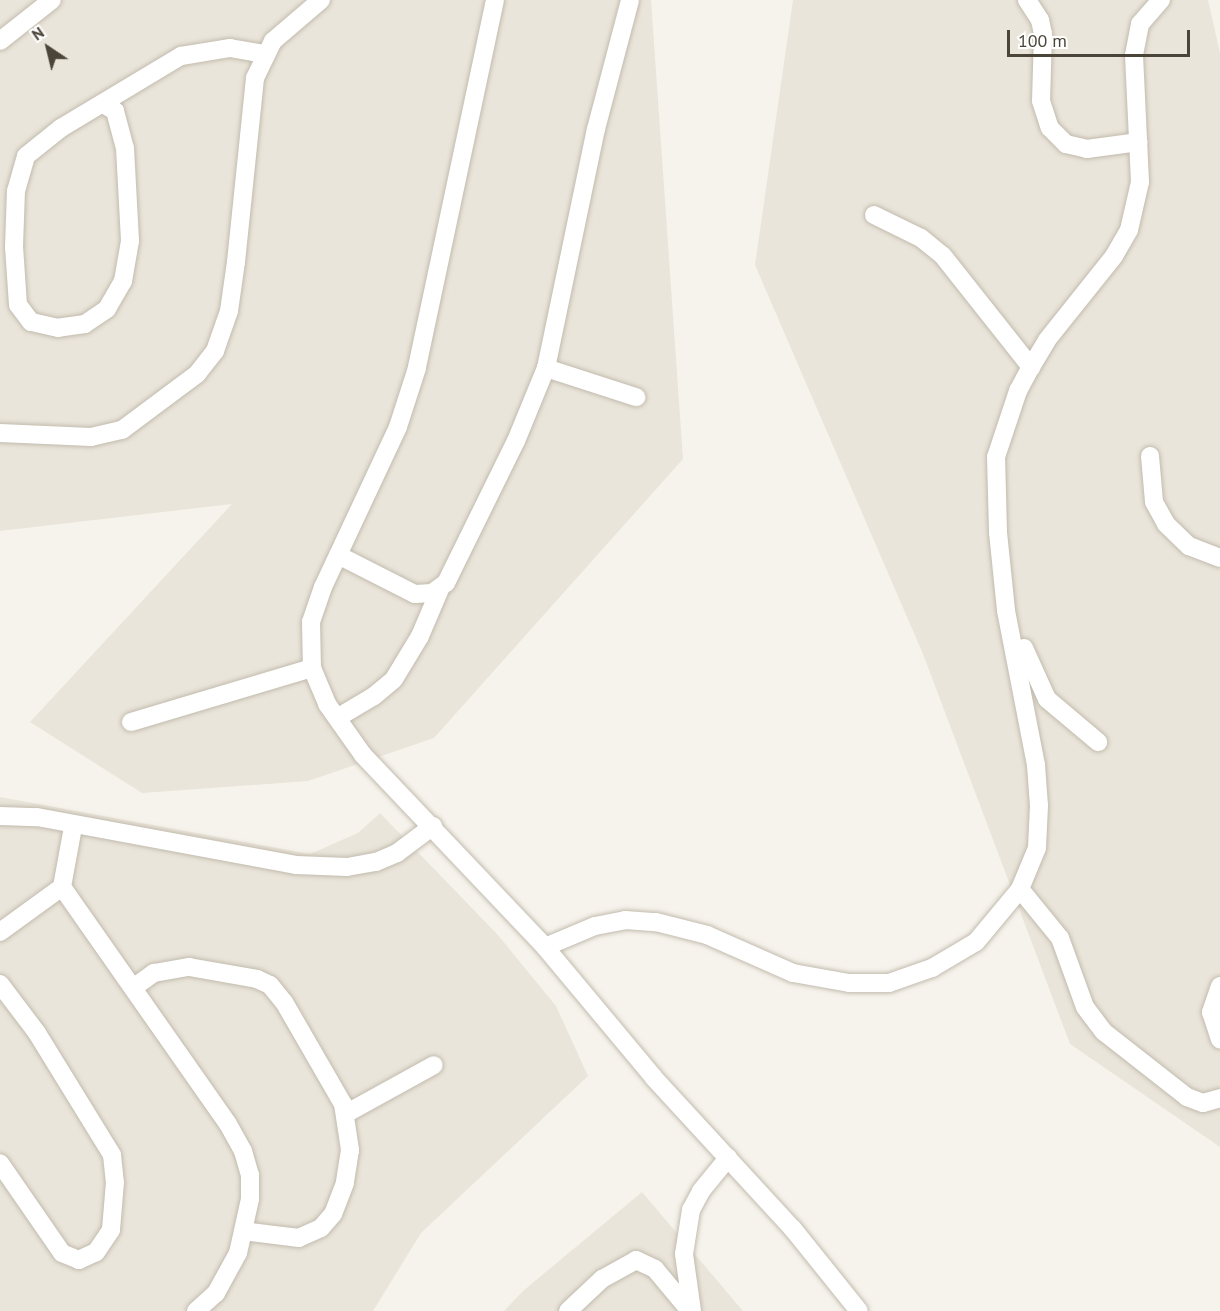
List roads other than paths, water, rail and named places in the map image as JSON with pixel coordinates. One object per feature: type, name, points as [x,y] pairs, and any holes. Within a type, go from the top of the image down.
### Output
[{"type":"street","points":[[0,41],[52,0]]},
{"type":"street","points":[[0,433],[91,437],[122,430],[197,374],[215,351],[229,311],[255,78],[263,54],[296,19],[321,0]]},
{"type":"street","points":[[495,0],[417,368],[398,427],[338,555],[311,622],[312,668],[336,718],[363,755],[433,826],[544,947],[654,1078],[728,1158],[859,1311]]},
{"type":"street","points":[[336,718],[374,696],[394,679],[420,636],[440,589],[516,441],[546,368],[596,129],[630,0]]},
{"type":"street","points":[[1027,0],[1040,20],[1043,34],[1041,100],[1050,128],[1066,144],[1087,149],[1139,141]]},
{"type":"street","points":[[544,947],[595,926],[625,920],[656,921],[707,935],[793,973],[849,983],[889,982],[932,968],[976,942],[1020,888],[1036,848],[1039,806],[1036,765],[1006,610],[998,532],[996,457],[1018,391],[1031,367],[1047,340],[1114,256],[1129,230],[1140,182],[1139,141],[1133,89],[1134,55],[1140,24],[1161,0]]},
{"type":"street","points":[[103,104],[115,111],[124,148],[130,241],[123,281],[107,309],[86,324],[58,328],[30,322],[22,313],[16,293],[14,214],[23,161],[47,138],[181,56],[213,48],[263,54]]},
{"type":"street","points":[[874,215],[921,238],[943,256],[1031,367]]},
{"type":"street","points":[[546,368],[636,397]]},
{"type":"street","points":[[1150,456],[1155,502],[1166,524],[1189,546],[1220,558]]},
{"type":"street","points":[[338,555],[415,594],[440,589]]},
{"type":"street","points":[[1006,610],[1018,626],[1028,664],[1047,699],[1098,741]]},
{"type":"street","points":[[131,722],[312,668]]},
{"type":"street","points":[[0,816],[37,817],[73,827],[296,865],[347,867],[376,862],[397,853],[433,826]]},
{"type":"street","points":[[0,932],[62,887],[73,827]]},
{"type":"street","points":[[62,887],[243,1151],[250,1175],[243,1231],[227,1277],[205,1309]]},
{"type":"street","points":[[1020,888],[1060,938],[1085,1007],[1104,1032],[1187,1097],[1203,1103],[1220,1098]]},
{"type":"street","points":[[132,988],[154,973],[189,967],[258,979],[270,985],[284,1002],[347,1113],[348,1167],[333,1214],[321,1228],[299,1238],[243,1231]]},
{"type":"street","points":[[0,984],[37,1033],[112,1155],[115,1182],[111,1230],[96,1252],[79,1260],[62,1253],[0,1163]]},
{"type":"street","points":[[1220,986],[1211,1012],[1220,1040]]},
{"type":"street","points":[[347,1113],[434,1065]]},
{"type":"street","points":[[691,1311],[684,1254],[691,1210],[728,1158]]},
{"type":"street","points":[[568,1311],[602,1280],[636,1260],[655,1269],[691,1311]]}]
